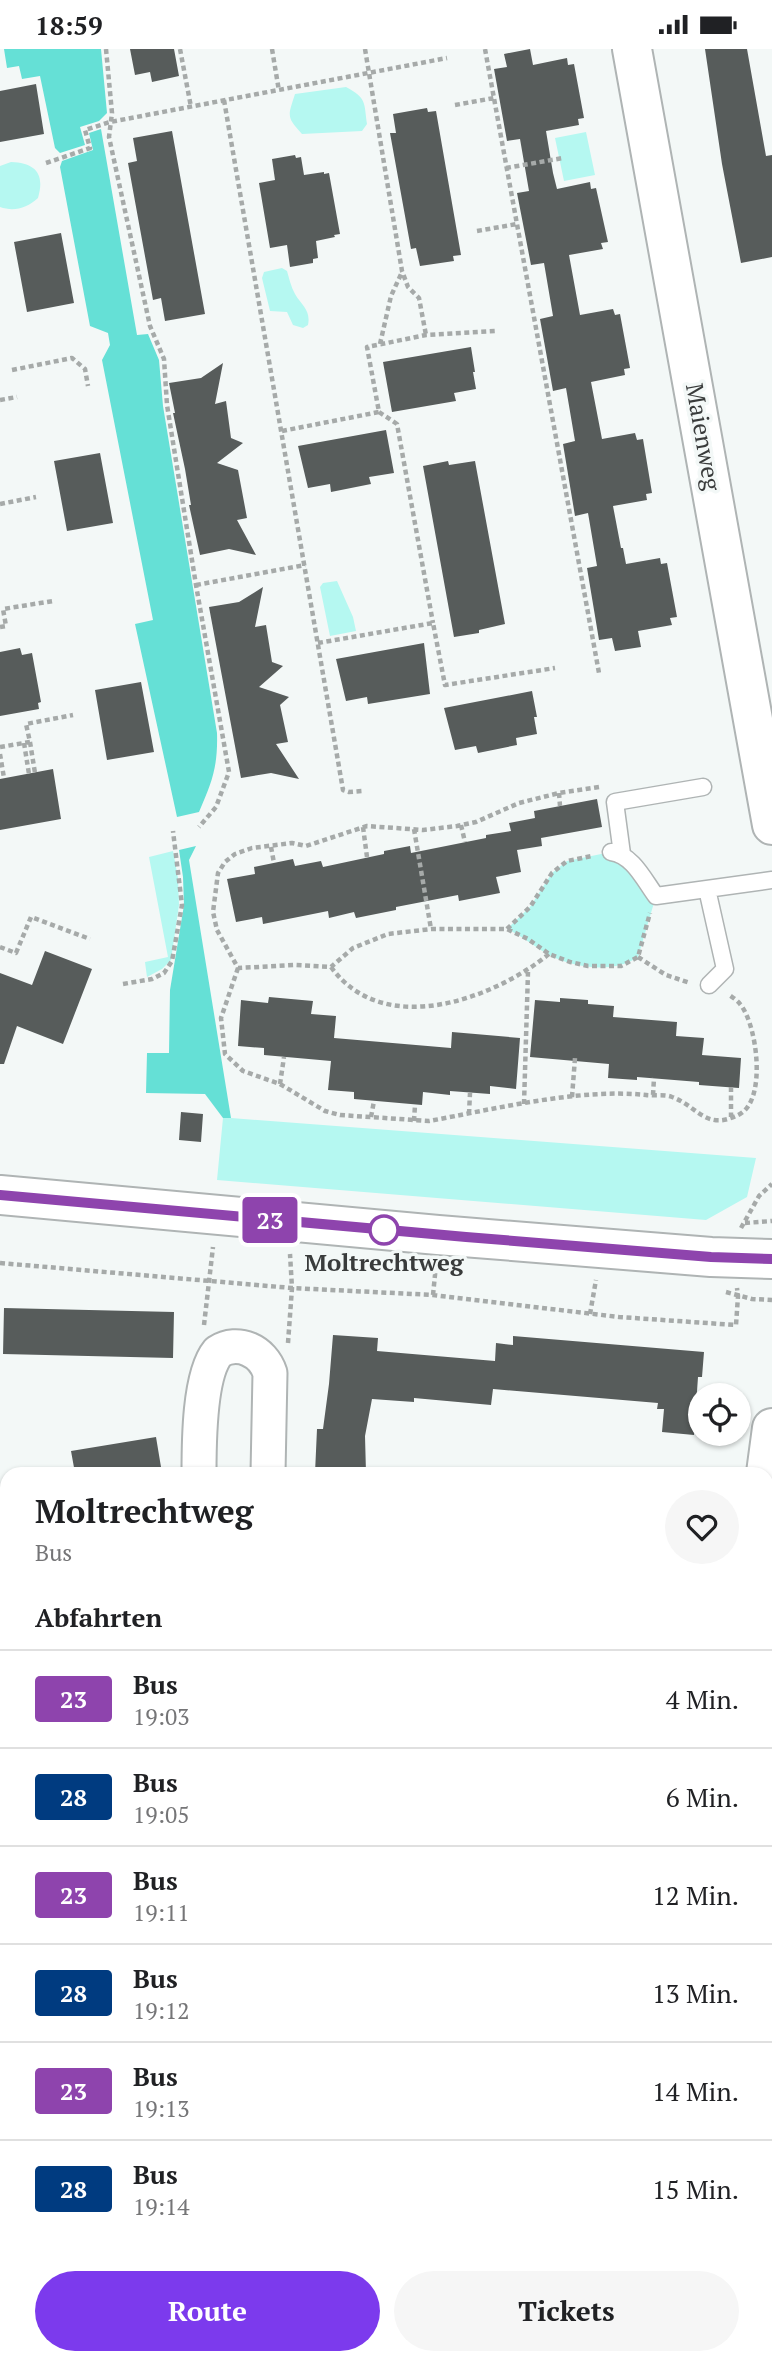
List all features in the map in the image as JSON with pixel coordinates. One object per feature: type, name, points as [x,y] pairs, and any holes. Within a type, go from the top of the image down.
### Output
[{"type":"street","name":"Maienweg","points":[[632,49],[771,815]]},
{"type":"street","points":[[0,1195],[466,1237],[711,1257],[772,1259]]},
{"type":"street","points":[[199,1467],[206,1378],[210,1364],[218,1352],[234,1346],[252,1350],[262,1357],[269,1368],[268,1467]]},
{"type":"street","points":[[767,1467],[772,1428]]},
{"type":"lane","points":[[703,787],[615,802],[617,853],[633,864],[656,896],[772,880]]},
{"type":"lane","points":[[707,889],[725,969],[709,985]]},
{"type":"path","points":[[106,49],[112,113],[109,137],[150,326],[164,359],[167,405],[229,772],[216,807],[199,827]]},
{"type":"path","points":[[180,49],[191,107]]},
{"type":"path","points":[[272,49],[279,91]]},
{"type":"path","points":[[365,49],[402,271],[408,287],[419,298],[426,335]]},
{"type":"path","points":[[485,49],[599,673]]},
{"type":"path","points":[[46,163],[90,148],[85,130],[110,122],[447,58]]},
{"type":"path","points":[[455,105],[494,98]]},
{"type":"path","points":[[224,100],[343,790],[362,791]]},
{"type":"path","points":[[506,168],[563,158]]},
{"type":"path","points":[[477,231],[517,224]]},
{"type":"path","points":[[380,344],[391,296],[402,271]]},
{"type":"path","points":[[495,331],[426,335],[367,347],[379,412],[397,425],[445,685],[555,668]]},
{"type":"path","points":[[12,370],[72,358],[85,369],[88,386]]},
{"type":"path","points":[[0,400],[17,397]]},
{"type":"path","points":[[282,431],[379,412]]},
{"type":"path","points":[[0,504],[36,497]]},
{"type":"path","points":[[196,585],[306,565]]},
{"type":"path","points":[[0,627],[6,626],[4,610],[53,601]]},
{"type":"path","points":[[318,643],[433,623]]},
{"type":"path","points":[[32,773],[26,724],[74,715]]},
{"type":"path","points":[[0,747],[27,742]]},
{"type":"path","points":[[0,754],[4,778]]},
{"type":"path","points":[[601,799],[598,786],[519,803],[476,822],[461,825],[414,829],[363,827],[306,846],[292,843],[252,848],[235,854],[225,862],[218,873],[213,912],[220,936],[238,968],[221,1018],[225,1054],[243,1071],[280,1084],[325,1111],[340,1115],[429,1121],[598,1094],[672,1097],[705,1118],[720,1120],[742,1113],[754,1095],[757,1055],[741,1005],[727,993],[709,985],[688,983],[666,975],[638,957]]},
{"type":"path","points":[[559,793],[561,806]]},
{"type":"path","points":[[461,825],[465,842]]},
{"type":"path","points":[[363,827],[367,857]]},
{"type":"path","points":[[414,829],[430,929]]},
{"type":"path","points":[[123,984],[152,979],[164,973],[172,961],[182,905],[173,831]]},
{"type":"path","points":[[271,846],[274,863]]},
{"type":"path","points":[[507,929],[530,907],[552,873],[567,861],[617,853]]},
{"type":"path","points":[[238,968],[295,965],[331,967],[353,949],[388,935],[430,929],[507,929],[528,939],[549,954],[588,966],[613,967],[629,963],[638,957],[656,896]]},
{"type":"path","points":[[0,947],[16,953],[31,917],[90,939]]},
{"type":"path","points":[[331,967],[342,983],[376,1001],[409,1007],[448,1004],[484,992],[528,971],[549,954]]},
{"type":"path","points":[[524,1104],[528,971]]},
{"type":"path","points":[[280,1084],[284,1057]]},
{"type":"path","points":[[572,1097],[575,1058]]},
{"type":"path","points":[[653,1095],[654,1078]]},
{"type":"path","points":[[731,1087],[731,1117]]},
{"type":"path","points":[[469,1114],[470,1093]]},
{"type":"path","points":[[371,1117],[374,1101]]},
{"type":"path","points":[[414,1121],[415,1105]]},
{"type":"path","points":[[740,1231],[759,1196],[772,1184]]},
{"type":"path","points":[[759,1220],[772,1221]]},
{"type":"path","points":[[206,1378],[202,1350],[214,1243]]},
{"type":"path","points":[[0,1263],[292,1288],[433,1295],[619,1317],[736,1325],[738,1296],[734,1276]]},
{"type":"path","points":[[271,1380],[287,1355],[292,1288]]},
{"type":"path","points":[[738,1296],[772,1300]]},
{"type":"shaded area","points":[[4,49],[101,49],[107,113],[99,121],[80,127],[85,145],[60,153],[55,148],[40,76],[22,79],[19,66],[7,68]]},
{"type":"shaded area","points":[[346,87],[358,94],[365,106],[367,124],[362,131],[302,134],[293,124],[290,116],[295,94]]},
{"type":"shaded area","points":[[101,129],[137,335],[148,334],[159,360],[163,406],[217,733],[213,774],[199,812],[177,817],[135,624],[153,620],[102,360],[110,345],[108,333],[90,326],[60,167],[62,161],[93,150],[89,133]]},
{"type":"shaded area","points":[[586,132],[595,175],[564,181],[555,138]]},
{"type":"shaded area","points":[[11,162],[27,165],[37,171],[40,182],[38,198],[25,207],[15,209],[0,207],[0,166]]},
{"type":"shaded area","points":[[282,268],[287,271],[294,291],[307,312],[308,325],[303,328],[293,325],[287,312],[270,311],[262,278],[264,272]]},
{"type":"shaded area","points":[[337,581],[353,617],[356,631],[330,636],[320,587],[323,583]]},
{"type":"shaded area","points":[[196,846],[189,860],[231,1118],[223,1118],[205,1094],[146,1093],[147,1053],[169,1053],[170,990],[184,905],[179,850]]},
{"type":"shaded area","points":[[173,851],[179,905],[171,960],[162,969],[147,977],[145,962],[168,957],[149,857]]},
{"type":"shaded area","points":[[611,852],[656,896],[638,957],[618,966],[582,966],[559,960],[507,929],[530,907],[552,873],[567,861]]},
{"type":"shaded area","points":[[223,1118],[756,1158],[747,1197],[706,1220],[217,1180]]},
{"type":"building","points":[[130,49],[174,49],[179,76],[152,82],[150,72],[135,75]]},
{"type":"building","points":[[530,49],[533,65],[567,58],[568,65],[574,64],[584,118],[578,119],[579,125],[546,131],[553,173],[557,189],[590,182],[591,189],[596,188],[608,242],[601,243],[603,249],[569,255],[580,315],[613,309],[615,315],[620,314],[630,368],[624,369],[625,375],[591,382],[602,439],[635,433],[637,440],[643,439],[652,493],[646,494],[647,500],[613,506],[621,548],[626,564],[660,558],[661,564],[667,563],[677,617],[670,618],[672,625],[638,631],[641,647],[615,651],[612,638],[599,640],[587,568],[597,566],[588,513],[575,516],[563,444],[575,441],[566,388],[553,391],[540,319],[553,316],[544,263],[531,265],[517,193],[529,191],[520,139],[507,141],[494,69],[507,67],[504,54]]},
{"type":"building","points":[[705,49],[747,49],[766,156],[772,155],[772,257],[741,263],[722,164]]},
{"type":"building","points":[[36,84],[44,134],[0,142],[0,91]]},
{"type":"building","points":[[427,108],[428,112],[436,111],[461,255],[453,256],[454,261],[420,266],[416,248],[411,249],[390,133],[396,133],[393,114]]},
{"type":"building","points":[[172,131],[205,314],[165,321],[161,298],[153,300],[128,163],[137,161],[133,138]]},
{"type":"building","points":[[295,155],[296,158],[301,157],[304,175],[329,173],[340,234],[316,241],[318,258],[313,259],[313,263],[290,267],[287,245],[270,248],[259,183],[275,180],[272,159]]},
{"type":"building","points":[[61,233],[74,303],[27,312],[14,242]]},
{"type":"building","points":[[471,347],[476,389],[454,393],[456,401],[392,412],[383,362]]},
{"type":"building","points":[[223,363],[215,404],[226,401],[231,438],[243,443],[217,463],[238,470],[247,518],[237,520],[256,555],[229,549],[200,555],[173,413],[169,383],[201,378]]},
{"type":"building","points":[[386,430],[394,473],[369,477],[371,484],[331,492],[330,484],[308,488],[298,446]]},
{"type":"building","points":[[100,453],[113,523],[67,531],[54,461]]},
{"type":"building","points":[[448,461],[449,465],[475,461],[505,624],[479,630],[479,633],[454,637],[423,466]]},
{"type":"building","points":[[263,587],[255,627],[266,625],[272,662],[283,666],[259,687],[289,697],[280,705],[288,742],[276,744],[299,779],[271,773],[241,778],[209,607],[239,602]]},
{"type":"building","points":[[424,643],[430,694],[368,704],[367,697],[346,701],[336,659]]},
{"type":"building","points":[[20,648],[22,655],[32,653],[41,702],[38,703],[39,709],[0,716],[0,652]]},
{"type":"building","points":[[141,682],[154,752],[107,760],[95,690]]},
{"type":"building","points":[[532,691],[537,734],[516,738],[517,745],[478,753],[476,746],[455,750],[444,708]]},
{"type":"building","points":[[53,769],[61,819],[0,830],[0,779]]},
{"type":"building","points":[[597,799],[602,827],[541,838],[542,846],[517,850],[521,872],[496,877],[500,893],[459,901],[458,895],[356,918],[354,912],[329,918],[328,911],[263,924],[262,917],[236,922],[227,879],[255,874],[254,867],[293,859],[295,866],[321,861],[323,867],[410,846],[411,853],[511,831],[509,823],[535,818],[534,811]]},
{"type":"building","points":[[45,951],[92,969],[63,1044],[17,1026],[4,1064],[0,1064],[0,973],[32,985]]},
{"type":"building","points":[[269,997],[313,1001],[311,1014],[336,1016],[334,1038],[451,1048],[452,1032],[520,1038],[516,1089],[490,1086],[490,1094],[450,1091],[450,1095],[423,1092],[422,1105],[354,1099],[354,1092],[328,1090],[331,1061],[264,1055],[264,1048],[238,1046],[241,1000],[268,1003]]},
{"type":"building","points":[[560,998],[588,1000],[588,1004],[614,1006],[613,1017],[677,1022],[676,1036],[704,1038],[702,1055],[741,1058],[739,1088],[637,1077],[637,1080],[608,1078],[609,1064],[530,1057],[535,1000],[560,1002]]},
{"type":"building","points":[[181,1112],[203,1114],[201,1142],[179,1140]]},
{"type":"building","points":[[4,1308],[174,1312],[173,1358],[3,1354]]},
{"type":"building","points":[[333,1335],[378,1338],[377,1351],[495,1361],[496,1343],[513,1345],[513,1336],[704,1352],[702,1377],[698,1377],[698,1383],[688,1383],[688,1434],[662,1432],[664,1409],[657,1409],[658,1403],[493,1389],[491,1405],[414,1398],[414,1402],[372,1399],[365,1436],[366,1467],[315,1467],[317,1429],[323,1429]]},
{"type":"building","points":[[156,1437],[161,1467],[74,1467],[71,1451]]},
{"type":"bus line","name":"23","points":[[0,1195],[466,1237],[711,1257],[772,1259]]},
{"type":"place","name":"Moltrechtweg","points":[[384,1230]]}]
